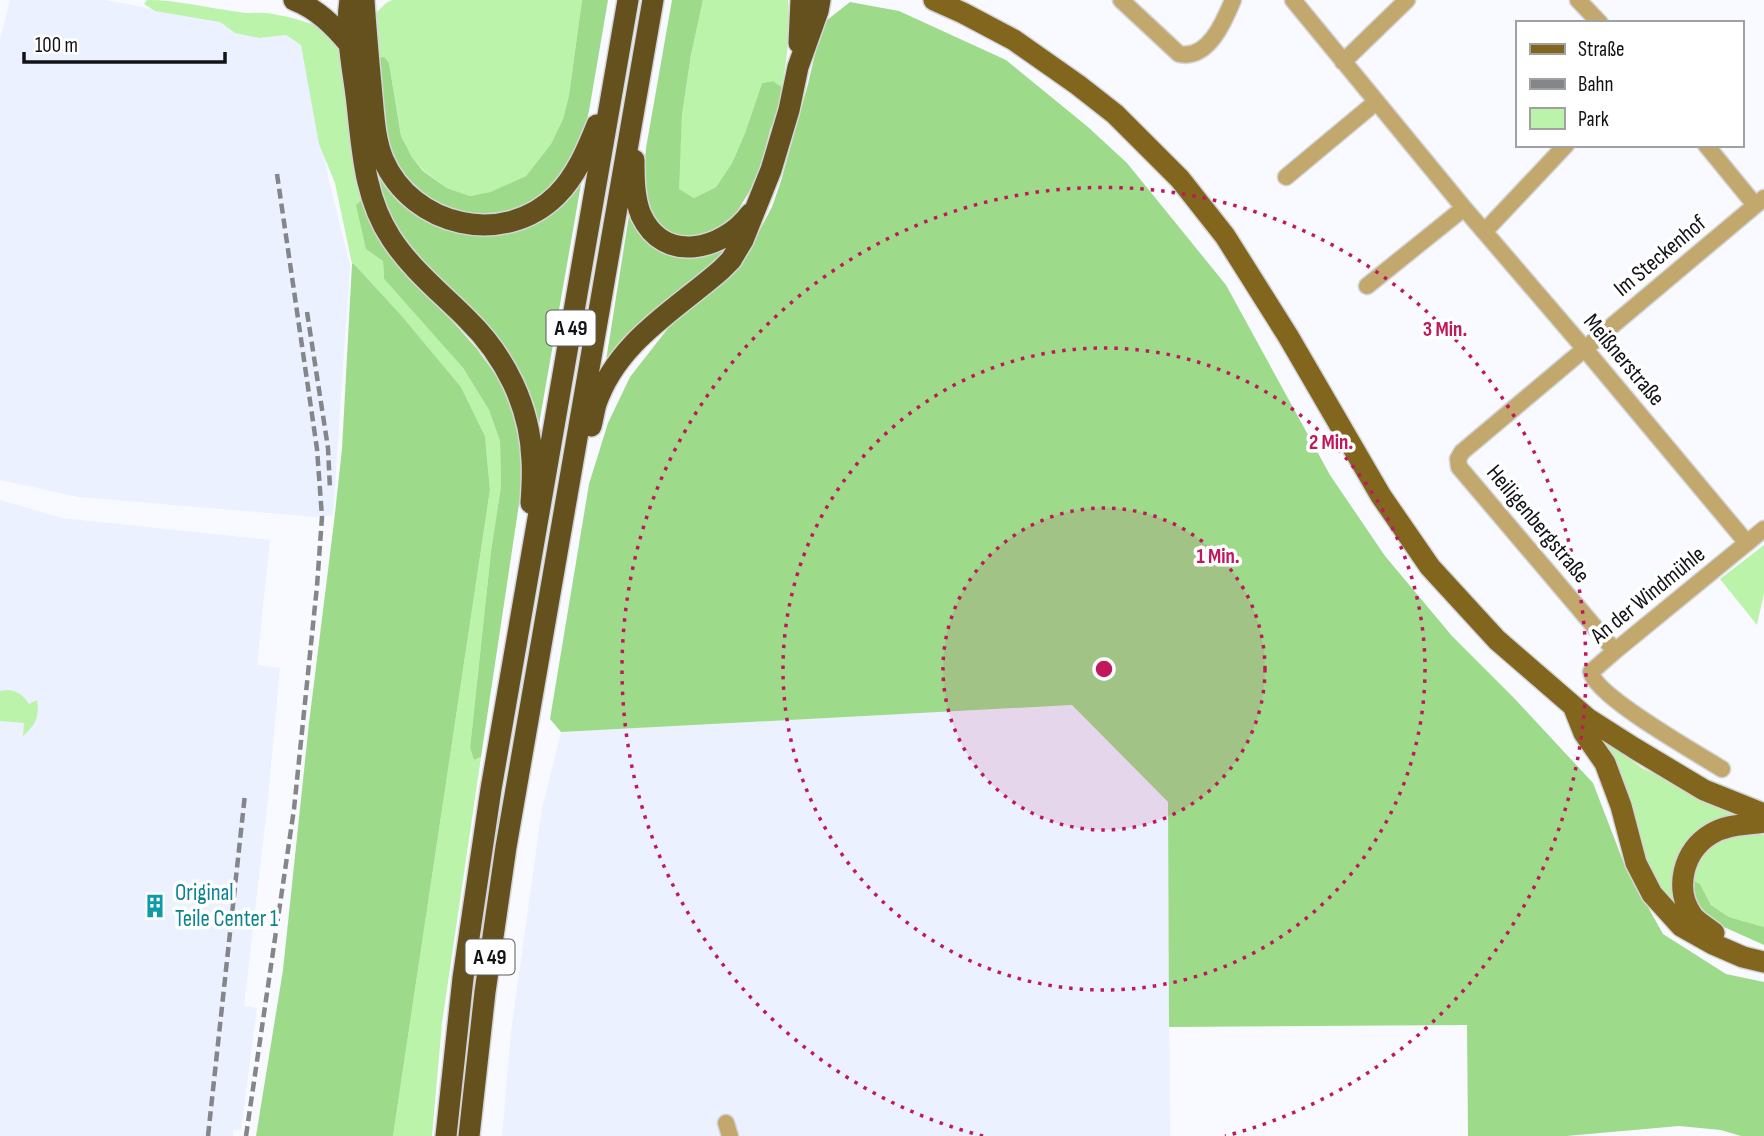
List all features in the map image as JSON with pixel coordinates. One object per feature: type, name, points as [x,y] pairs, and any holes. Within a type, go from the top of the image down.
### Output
[{"type":"highway","points":[[294,0],[309,6],[322,16],[349,44]]},
{"type":"highway","points":[[349,0],[349,44],[365,169],[377,213],[405,257],[492,346],[520,399],[533,460],[529,576]]},
{"type":"highway","points":[[364,0],[376,134],[384,160],[397,183],[417,203],[442,218],[485,226],[511,222],[535,212],[556,196],[579,165],[614,81]]},
{"type":"highway","name":"A 49","points":[[446,1136],[463,978],[491,789],[628,0]]},
{"type":"highway","name":"A 49","points":[[469,1136],[485,992],[506,847],[653,0]]},
{"type":"highway","points":[[573,452],[592,425],[596,406],[609,377],[626,351],[648,328],[710,280],[731,260],[743,240],[779,147],[811,4]]},
{"type":"highway","points":[[633,115],[634,179],[638,204],[646,223],[661,238],[681,246],[709,245],[726,236],[746,219],[758,204]]},
{"type":"main road","points":[[934,0],[1014,40],[1078,85],[1115,114],[1180,179],[1225,236],[1288,336],[1381,496],[1430,566],[1497,640],[1587,718],[1704,790],[1764,814]]},
{"type":"main road","points":[[1573,706],[1584,733],[1605,763],[1621,806],[1636,863],[1652,894],[1681,926],[1713,944],[1743,957],[1764,962]]},
{"type":"main road","points":[[1764,822],[1734,825],[1711,834],[1696,847],[1684,869],[1682,894],[1693,917],[1717,935],[1764,953]]},
{"type":"street","points":[[1121,0],[1179,54],[1187,56],[1206,47],[1226,18],[1233,0]]},
{"type":"street","name":"Meißnerstraße","points":[[1293,0],[1464,208],[1747,543]]},
{"type":"street","points":[[1343,62],[1407,0]]},
{"type":"street","points":[[1578,0],[1598,21]]},
{"type":"street","points":[[1286,177],[1376,102]]},
{"type":"street","points":[[1485,231],[1564,147]]},
{"type":"street","points":[[1708,147],[1760,202]]},
{"type":"street","name":"Im Steckenhof","points":[[1584,348],[1760,202]]},
{"type":"street","points":[[1367,286],[1464,208]]},
{"type":"street","name":"Heiligenbergstraße","points":[[1584,348],[1462,452],[1458,459],[1459,467],[1615,651]]},
{"type":"street","name":"An der Windmühle","points":[[1722,768],[1628,711],[1594,680],[1591,673],[1764,529]]},
{"type":"shaded area","points":[[10,0],[106,0],[220,22],[235,33],[259,38],[286,35],[301,45],[329,181],[350,265],[333,515],[316,517],[78,497],[0,480],[0,40]]},
{"type":"shaded area","points":[[0,500],[62,518],[270,540],[257,665],[280,668],[244,1006],[257,1008],[241,1130],[233,1130],[233,1136],[0,1136]]},
{"type":"shaded area","points":[[1072,705],[1168,802],[1170,1136],[502,1136],[511,1031],[542,809],[561,732]]},
{"type":"green space","points":[[147,0],[283,16],[320,28],[334,39],[342,57],[383,261],[384,279],[463,368],[489,410],[500,441],[501,486],[491,551],[470,748],[474,760],[481,757],[442,1023],[432,1136],[393,1136],[490,490],[485,436],[461,387],[401,315],[352,264],[335,183],[319,144],[301,45],[286,35],[259,38],[235,33],[220,22],[155,11],[144,4]]},
{"type":"green space","points":[[392,0],[582,0],[569,95],[563,119],[551,144],[526,176],[490,192],[470,196],[447,188],[424,171],[412,157],[401,136],[389,63],[376,58],[375,14]]},
{"type":"green space","points":[[582,0],[608,0],[579,154],[566,176],[526,206],[494,215],[471,215],[448,208],[423,195],[409,183],[383,140],[376,58],[384,57],[389,63],[401,136],[423,171],[447,188],[470,196],[490,192],[526,176],[551,144],[563,119],[569,95]]},
{"type":"green space","points":[[672,0],[703,0],[682,115],[679,189],[694,198],[716,187],[732,163],[762,83],[773,81],[782,87],[779,109],[770,130],[761,166],[732,220],[716,233],[682,240],[659,226],[647,209],[643,186],[646,148]]},
{"type":"green space","points":[[703,0],[788,0],[789,33],[782,87],[773,81],[762,83],[732,163],[716,187],[694,198],[678,189],[682,115]]},
{"type":"green space","points":[[850,2],[899,11],[1006,60],[1088,127],[1127,163],[1226,285],[1330,475],[1385,556],[1452,636],[1593,783],[1625,866],[1663,934],[1726,974],[1764,982],[1764,1136],[1741,1136],[1721,1130],[1679,1126],[1566,1136],[1468,1136],[1467,1025],[1169,1027],[1168,802],[1072,705],[561,732],[550,719],[589,484],[608,423],[630,377],[669,327],[718,286],[748,252],[772,207],[781,181],[822,24]]},
{"type":"green space","points":[[367,131],[387,180],[490,231],[583,173],[538,430],[436,280],[385,215]]},
{"type":"green space","points":[[363,199],[408,271],[477,349],[511,396],[526,441],[522,484],[481,757],[474,760],[470,748],[491,551],[501,486],[500,441],[489,410],[463,368],[384,279],[383,261],[366,249],[356,205]]},
{"type":"green space","points":[[630,209],[651,239],[727,243],[729,251],[605,367]]},
{"type":"green space","points":[[352,264],[401,315],[461,387],[485,436],[490,490],[393,1136],[256,1136],[283,970],[309,723],[334,522],[342,449]]},
{"type":"green space","points":[[1764,545],[1764,593],[1757,625],[1720,579]]},
{"type":"green space","points":[[0,691],[19,694],[29,704],[37,700],[36,720],[23,736],[24,723],[0,721]]},
{"type":"green space","points":[[1595,734],[1642,768],[1742,815],[1713,820],[1693,833],[1676,862],[1674,894],[1689,921],[1656,890]]},
{"type":"green space","points":[[1746,832],[1764,835],[1764,927],[1729,917],[1711,905],[1700,884],[1689,878],[1691,869],[1715,839]]},
{"type":"green space","points":[[1689,878],[1700,884],[1711,905],[1729,917],[1764,927],[1764,945],[1706,919],[1690,897]]},
{"type":"railway","points":[[246,1136],[294,809],[322,517],[317,449],[277,174]]},
{"type":"railway","points":[[307,312],[328,448],[330,489]]},
{"type":"railway","points":[[208,1136],[245,794]]},
{"type":"place","name":"Original Teile Center 1","points":[[155,906]]}]
